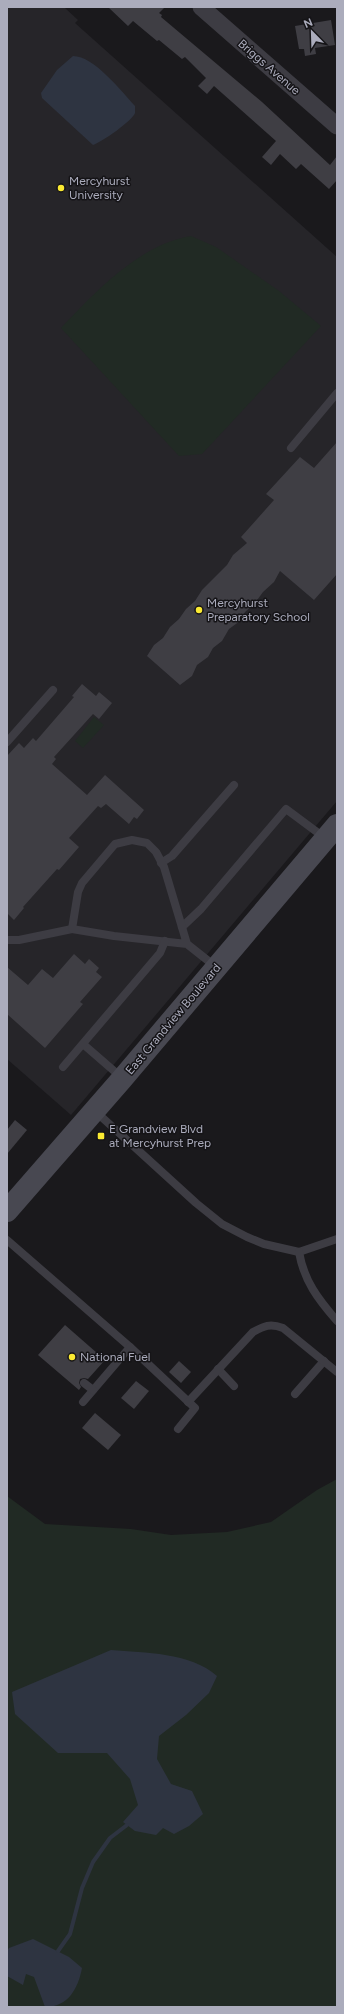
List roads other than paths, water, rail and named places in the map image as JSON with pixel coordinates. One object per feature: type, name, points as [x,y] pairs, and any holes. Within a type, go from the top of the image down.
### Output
[{"type":"street","name":"Briggs Avenue","points":[[201,7],[337,126]]},
{"type":"street","name":"East Grandview Boulevard","points":[[7,1211],[331,832]]},
{"type":"lane","points":[[291,448],[337,393]]},
{"type":"lane","points":[[7,742],[54,690]]},
{"type":"lane","points":[[161,863],[172,856],[234,785]]},
{"type":"lane","points":[[182,927],[201,909],[286,809],[331,832]]},
{"type":"lane","points":[[72,929],[78,892],[82,883],[115,844],[132,840],[147,843],[156,852],[161,863],[187,944]]},
{"type":"lane","points":[[7,940],[19,940],[72,929],[114,936],[187,944],[217,967]]},
{"type":"lane","points":[[63,1067],[160,953],[165,941]]},
{"type":"lane","points":[[83,1044],[122,1078]]},
{"type":"lane","points":[[94,1110],[196,1203],[222,1224],[264,1244],[299,1252],[337,1239]]},
{"type":"lane","points":[[7,1240],[130,1347],[195,1408],[178,1429]]},
{"type":"lane","points":[[299,1252],[302,1270],[310,1286],[337,1321]]},
{"type":"lane","points":[[188,1402],[253,1332],[264,1326],[273,1324],[283,1328],[337,1372]]},
{"type":"lane","points":[[83,1402],[130,1347]]},
{"type":"lane","points":[[295,1394],[324,1361]]},
{"type":"lane","points":[[218,1369],[234,1386]]},
{"type":"lane","points":[[84,1383],[93,1390]]},
{"type":"water","points":[[73,56],[90,62],[107,75],[135,106],[135,113],[133,117],[109,136],[93,145],[42,98],[41,93],[57,70]]},
{"type":"water","points":[[111,1650],[152,1653],[181,1658],[206,1668],[217,1676],[209,1693],[186,1715],[159,1736],[157,1759],[171,1784],[192,1791],[203,1814],[189,1826],[174,1834],[163,1828],[156,1835],[135,1831],[123,1822],[138,1805],[130,1779],[107,1753],[58,1753],[15,1714],[12,1692]]},
{"type":"water","points":[[33,1939],[69,1957],[82,1968],[75,1990],[60,2004],[45,2007],[34,1977],[26,1974],[23,1985],[7,1976],[7,1951],[9,1948]]},
{"type":"waterway","points":[[58,1951],[70,1934],[82,1888],[93,1862],[110,1838],[127,1825]]},
{"type":"place","name":"Mercyhurst University","points":[[61,188]]},
{"type":"place","name":"Mercyhurst Preparatory School","points":[[199,610]]},
{"type":"place","name":"E Grandview Blvd at Mercyhurst Prep","points":[[101,1136]]},
{"type":"place","name":"National Fuel","points":[[72,1357]]}]
